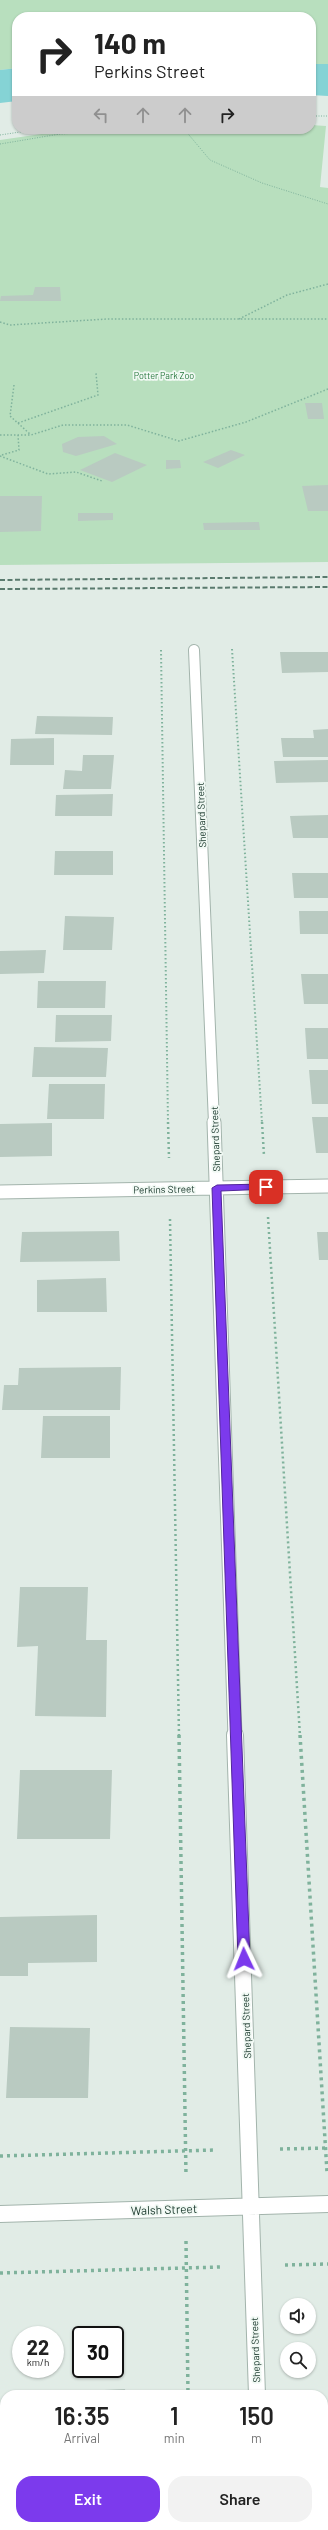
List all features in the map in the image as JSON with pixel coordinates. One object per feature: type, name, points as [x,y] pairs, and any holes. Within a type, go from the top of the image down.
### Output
[{"type":"street","name":"Shepard Street","points":[[194,650],[217,1188],[257,2390]]},
{"type":"street","name":"Perkins Street","points":[[0,1192],[328,1186]]},
{"type":"street","name":"Walsh Street","points":[[0,2214],[328,2204]]},
{"type":"path","points":[[316,116],[328,116]]},
{"type":"path","points":[[0,135],[12,133]]},
{"type":"path","points":[[0,144],[60,134]]},
{"type":"path","points":[[188,134],[210,160],[262,183],[328,204]]},
{"type":"path","points":[[238,319],[288,296],[328,284]]},
{"type":"path","points":[[0,322],[10,325],[107,319],[328,319]]},
{"type":"path","points":[[18,423],[98,395],[96,373]]},
{"type":"path","points":[[14,385],[10,416],[31,435]]},
{"type":"path","points":[[0,435],[31,435],[63,426],[127,425],[179,441],[246,422],[328,389]]},
{"type":"path","points":[[0,455],[19,450],[18,435]]},
{"type":"path","points":[[0,455],[48,474],[76,472],[102,482]]},
{"type":"path","points":[[232,649],[328,2176]]},
{"type":"path","points":[[160,650],[186,2151],[188,2390]]},
{"type":"path","points":[[0,2156],[327,2148]]},
{"type":"path","points":[[0,2273],[328,2264]]},
{"type":"green space","points":[[0,0],[328,0],[328,64],[316,64],[316,12],[12,12],[12,69],[0,70]]},
{"type":"green space","name":"Potter Park Zoo","points":[[316,125],[326,126],[320,187],[328,188],[328,562],[0,565],[0,140],[41,134],[316,134]]},
{"type":"water","points":[[316,64],[328,64],[328,96],[316,95]]},
{"type":"water","points":[[12,69],[12,102],[0,103],[0,70]]},
{"type":"building","points":[[35,287],[60,287],[61,301],[0,301],[1,296],[33,295]]},
{"type":"building","points":[[305,403],[322,403],[324,419],[308,419]]},
{"type":"building","points":[[104,436],[117,444],[76,456],[63,452],[62,444],[78,437]]},
{"type":"building","points":[[231,450],[245,455],[218,468],[203,462]]},
{"type":"building","points":[[115,453],[147,465],[112,482],[80,470]]},
{"type":"building","points":[[166,460],[180,460],[181,468],[166,469]]},
{"type":"building","points":[[328,485],[328,511],[308,511],[302,486]]},
{"type":"building","points":[[0,496],[42,496],[41,531],[0,532]]},
{"type":"building","points":[[78,513],[113,513],[113,520],[78,521]]},
{"type":"building","points":[[259,522],[260,530],[204,530],[203,523]]},
{"type":"building","points":[[280,652],[328,652],[328,672],[282,673]]},
{"type":"building","points":[[37,716],[113,717],[112,735],[35,734]]},
{"type":"building","points":[[328,729],[328,757],[283,757],[281,738],[314,738],[313,730]]},
{"type":"building","points":[[54,738],[54,765],[10,765],[11,739]]},
{"type":"building","points":[[83,755],[114,755],[111,789],[63,789],[65,770],[82,771]]},
{"type":"building","points":[[328,760],[328,782],[276,783],[274,761]]},
{"type":"building","points":[[113,794],[112,816],[55,816],[56,795]]},
{"type":"building","points":[[328,815],[328,838],[293,838],[290,816]]},
{"type":"building","points":[[55,851],[113,851],[113,875],[54,875]]},
{"type":"building","points":[[292,873],[328,873],[328,898],[294,898]]},
{"type":"building","points":[[299,911],[328,911],[328,934],[300,934]]},
{"type":"building","points":[[65,916],[114,917],[112,950],[63,950]]},
{"type":"building","points":[[46,950],[44,973],[0,974],[0,951]]},
{"type":"building","points":[[301,974],[328,974],[328,1004],[304,1004]]},
{"type":"building","points":[[38,981],[106,981],[105,1008],[37,1008]]},
{"type":"building","points":[[56,1015],[112,1015],[111,1041],[55,1042]]},
{"type":"building","points":[[305,1028],[328,1028],[328,1059],[307,1059]]},
{"type":"building","points":[[34,1047],[108,1048],[106,1077],[32,1077]]},
{"type":"building","points":[[309,1070],[328,1070],[328,1104],[312,1104]]},
{"type":"building","points":[[49,1084],[105,1084],[104,1119],[47,1119]]},
{"type":"building","points":[[312,1117],[328,1117],[328,1153],[316,1153]]},
{"type":"building","points":[[52,1123],[52,1156],[0,1157],[0,1124]]},
{"type":"building","points":[[119,1231],[120,1261],[20,1262],[22,1232]]},
{"type":"building","points":[[317,1232],[328,1232],[328,1260],[319,1260]]},
{"type":"building","points":[[106,1278],[107,1312],[37,1312],[37,1280]]},
{"type":"building","points":[[121,1367],[120,1410],[2,1410],[4,1385],[18,1385],[19,1368]]},
{"type":"building","points":[[43,1416],[110,1416],[110,1458],[41,1458]]},
{"type":"building","points":[[20,1587],[88,1587],[86,1640],[107,1640],[106,1717],[35,1716],[38,1646],[17,1647]]},
{"type":"building","points":[[20,1770],[112,1770],[110,1839],[17,1839]]},
{"type":"building","points":[[97,1915],[97,1962],[28,1963],[28,1976],[0,1976],[0,1917]]},
{"type":"building","points":[[10,2027],[90,2028],[88,2098],[6,2098]]},
{"type":"building","points":[[125,2389],[125,2390],[104,2390]]},
{"type":"railway","points":[[0,580],[328,577]]},
{"type":"railway","points":[[0,589],[328,587]]},
{"type":"route","points":[[244,1959],[217,1188],[266,1187]]}]
